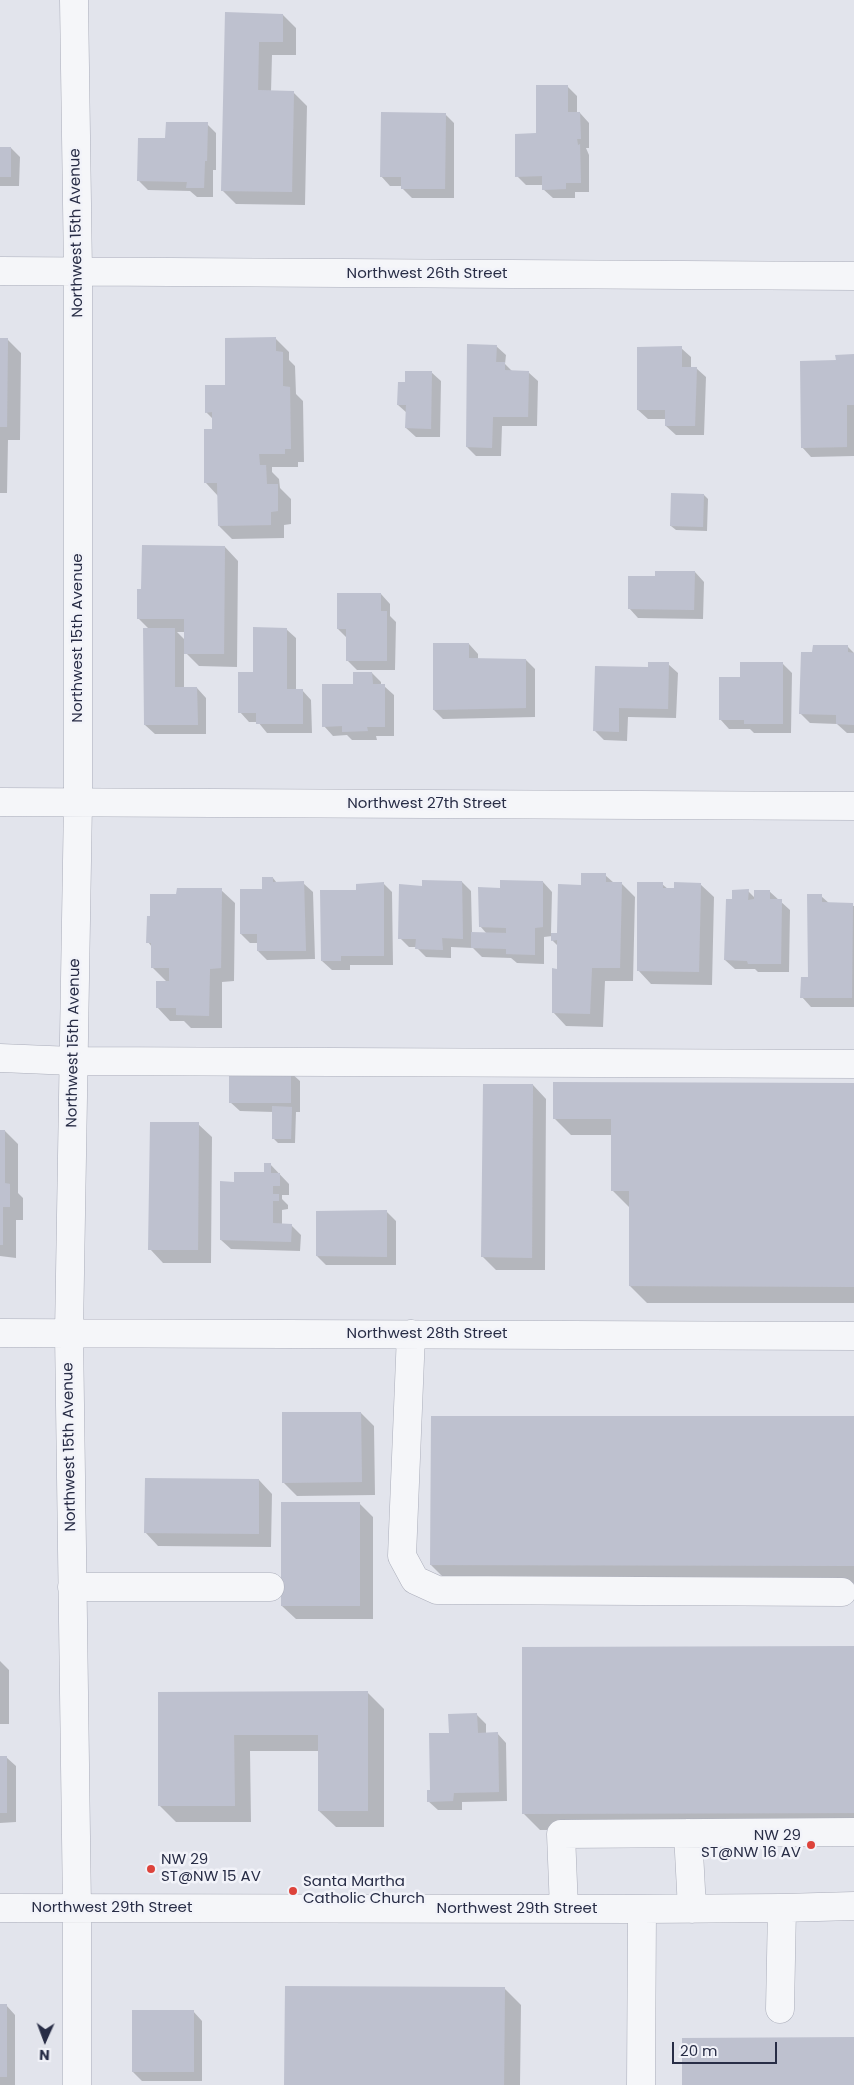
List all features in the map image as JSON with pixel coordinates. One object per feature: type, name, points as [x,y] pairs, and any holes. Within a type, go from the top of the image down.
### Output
[{"type":"street","name":"Northwest 15th Avenue","points":[[74,0],[78,271],[78,802],[69,1333],[78,2085]]},
{"type":"street","name":"Northwest 26th Street","points":[[0,271],[854,276]]},
{"type":"street","name":"Northwest 27th Street","points":[[0,802],[854,806]]},
{"type":"street","points":[[0,1058],[73,1061],[854,1064]]},
{"type":"street","name":"Northwest 28th Street","points":[[0,1333],[854,1336]]},
{"type":"street","points":[[411,1334],[402,1556],[415,1580],[437,1590],[842,1592]]},
{"type":"street","points":[[72,1588],[270,1587]]},
{"type":"street","points":[[564,1909],[561,1834],[854,1832]]},
{"type":"street","points":[[688,1833],[692,1909]]},
{"type":"street","name":"Northwest 29th Street","points":[[0,1908],[692,1909],[854,1906]]},
{"type":"street","points":[[780,2009],[782,1908]]},
{"type":"street","points":[[641,2085],[642,1909]]},
{"type":"building","points":[[225,12],[283,14],[283,42],[259,42],[258,90],[294,91],[292,192],[221,191]]},
{"type":"building","points":[[536,85],[568,85],[568,112],[580,112],[581,139],[577,139],[578,145],[580,144],[581,183],[566,183],[566,189],[542,190],[542,176],[515,177],[515,134],[536,133]]},
{"type":"building","points":[[381,112],[446,113],[445,189],[401,189],[401,177],[380,177]]},
{"type":"building","points":[[166,122],[208,122],[204,188],[186,188],[187,182],[137,181],[138,138],[165,138]]},
{"type":"building","points":[[0,147],[11,147],[11,177],[0,177]]},
{"type":"building","points":[[276,337],[276,351],[283,352],[283,386],[290,387],[291,449],[285,449],[285,454],[259,454],[260,465],[266,465],[267,484],[278,484],[278,511],[271,512],[271,525],[218,526],[217,483],[204,483],[204,429],[212,429],[212,412],[205,413],[205,385],[225,385],[225,338]]},
{"type":"building","points":[[0,338],[8,338],[7,427],[0,427]]},
{"type":"building","points":[[467,344],[497,345],[496,362],[505,362],[505,370],[529,371],[528,417],[493,417],[492,448],[466,447]]},
{"type":"building","points":[[682,346],[682,367],[697,367],[695,426],[665,426],[665,410],[637,410],[637,347]]},
{"type":"building","points":[[854,354],[854,405],[847,405],[847,447],[801,448],[800,361],[836,360],[835,355]]},
{"type":"building","points":[[405,371],[432,371],[431,429],[405,428],[406,405],[397,405],[398,382],[405,382]]},
{"type":"building","points":[[671,493],[704,494],[703,527],[670,526]]},
{"type":"building","points":[[142,545],[225,546],[224,654],[184,654],[184,619],[137,619],[137,589],[141,589]]},
{"type":"building","points":[[655,571],[695,571],[694,610],[628,609],[628,576],[655,576]]},
{"type":"building","points":[[337,593],[381,593],[381,611],[387,611],[387,661],[346,661],[346,629],[337,629]]},
{"type":"building","points":[[253,627],[287,628],[287,689],[303,689],[303,724],[256,724],[256,713],[238,713],[238,672],[253,672]]},
{"type":"building","points":[[143,628],[175,628],[175,687],[197,687],[198,725],[144,725]]},
{"type":"building","points":[[433,643],[469,643],[469,658],[526,659],[526,708],[433,710]]},
{"type":"building","points":[[813,645],[848,645],[848,652],[854,653],[854,725],[836,724],[836,715],[799,714],[801,652],[812,652]]},
{"type":"building","points":[[648,662],[669,662],[668,709],[619,708],[619,732],[593,731],[595,666],[648,667]]},
{"type":"building","points":[[740,662],[783,662],[783,724],[744,724],[744,720],[719,720],[719,677],[740,677]]},
{"type":"building","points":[[353,672],[372,672],[373,684],[385,684],[385,727],[367,727],[368,731],[342,732],[342,726],[322,727],[322,684],[353,684]]},
{"type":"building","points":[[581,873],[606,873],[606,882],[622,882],[620,968],[592,968],[590,1014],[552,1013],[552,968],[557,969],[557,940],[551,941],[551,933],[557,933],[558,884],[581,885]]},
{"type":"building","points":[[262,877],[273,877],[273,882],[304,881],[306,951],[257,951],[257,934],[240,934],[240,889],[262,889]]},
{"type":"building","points":[[422,880],[462,881],[463,939],[442,938],[443,950],[415,949],[416,939],[398,939],[399,884],[422,886]]},
{"type":"building","points":[[500,880],[543,881],[543,927],[535,928],[535,955],[506,954],[506,949],[471,948],[471,932],[506,933],[506,928],[479,927],[478,887],[500,888]]},
{"type":"building","points":[[384,882],[384,956],[341,956],[341,961],[321,961],[320,890],[356,890],[356,884]]},
{"type":"building","points":[[637,882],[663,882],[663,888],[674,888],[674,882],[701,883],[699,972],[637,971]]},
{"type":"building","points":[[177,888],[222,888],[221,968],[210,969],[209,1016],[176,1015],[176,1008],[156,1008],[156,981],[169,981],[169,968],[151,968],[151,943],[146,943],[147,916],[150,916],[150,894],[176,894]]},
{"type":"building","points":[[749,889],[748,900],[754,899],[754,890],[770,890],[770,899],[782,899],[781,964],[748,964],[747,961],[724,960],[726,899],[732,899],[732,890]]},
{"type":"building","points":[[807,894],[822,894],[822,902],[853,903],[852,998],[800,998],[801,977],[808,977]]},
{"type":"building","points":[[229,1070],[291,1071],[291,1103],[229,1103]]},
{"type":"building","points":[[553,1082],[854,1083],[854,1287],[629,1286],[629,1191],[611,1191],[611,1119],[553,1119]]},
{"type":"building","points":[[483,1084],[533,1084],[532,1258],[481,1257]]},
{"type":"building","points":[[272,1106],[292,1107],[291,1139],[272,1139]]},
{"type":"building","points":[[150,1122],[199,1122],[198,1250],[148,1250]]},
{"type":"building","points":[[0,1130],[5,1130],[5,1183],[10,1184],[10,1207],[3,1207],[3,1245],[0,1245]]},
{"type":"building","points":[[264,1163],[271,1163],[271,1173],[280,1173],[280,1186],[273,1186],[273,1194],[279,1194],[279,1201],[273,1201],[273,1223],[292,1224],[291,1242],[220,1240],[220,1181],[234,1182],[234,1172],[264,1172]]},
{"type":"building","points":[[387,1210],[387,1257],[316,1256],[316,1211]]},
{"type":"building","points":[[282,1412],[361,1412],[362,1482],[282,1483]]},
{"type":"building","points":[[431,1416],[854,1416],[854,1566],[430,1565]]},
{"type":"building","points":[[145,1478],[259,1479],[259,1534],[144,1533]]},
{"type":"building","points":[[281,1502],[360,1502],[360,1606],[281,1606]]},
{"type":"building","points":[[854,1646],[854,1813],[522,1814],[522,1647]]},
{"type":"building","points":[[368,1691],[368,1811],[318,1811],[318,1735],[234,1735],[235,1806],[158,1806],[158,1692]]},
{"type":"building","points":[[477,1713],[478,1733],[498,1732],[499,1792],[454,1793],[453,1801],[427,1802],[427,1790],[430,1790],[429,1733],[449,1733],[448,1714]]},
{"type":"building","points":[[0,1756],[7,1756],[7,1813],[0,1813]]},
{"type":"building","points":[[285,1986],[505,1987],[504,2085],[284,2085]]},
{"type":"building","points":[[0,2004],[7,2004],[7,2077],[0,2077]]},
{"type":"building","points":[[132,2010],[194,2010],[194,2072],[132,2072]]},
{"type":"building","points":[[854,2037],[854,2085],[682,2085],[682,2038]]},
{"type":"place","name":"NW 29 ST@NW 16 AV","points":[[811,1845]]},
{"type":"place","name":"NW 29 ST@NW 15 AV","points":[[151,1869]]},
{"type":"place","name":"Santa Martha Catholic Church","points":[[293,1891]]}]
